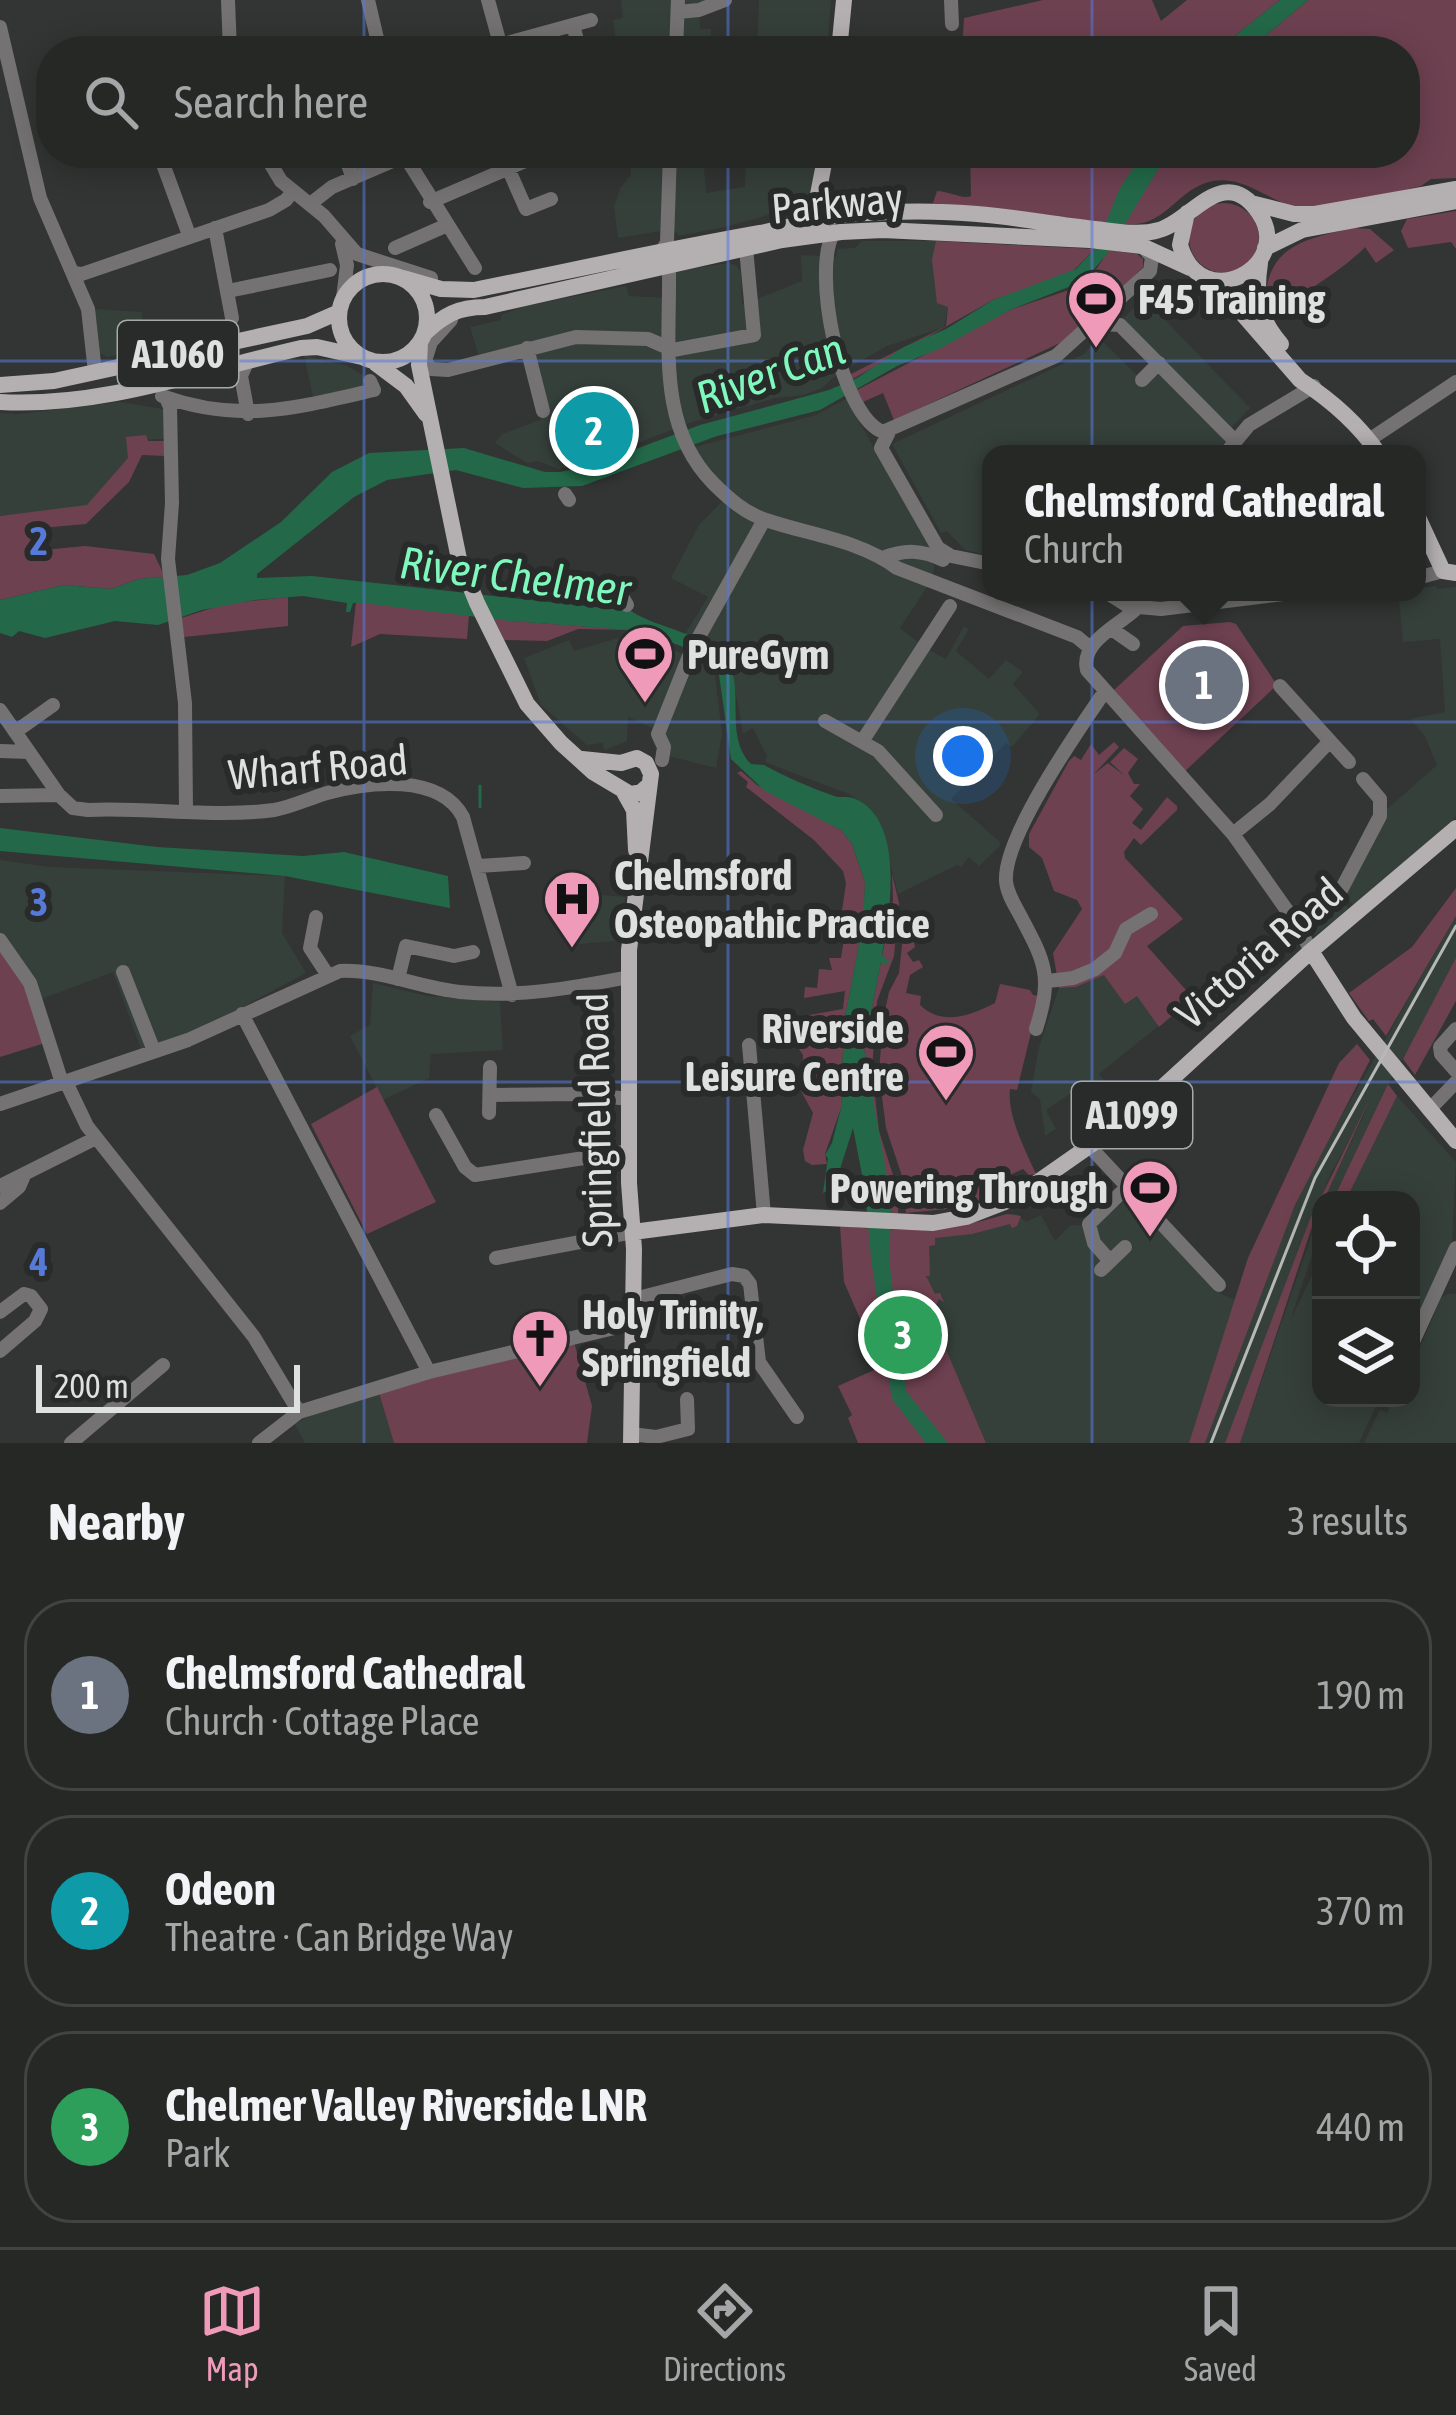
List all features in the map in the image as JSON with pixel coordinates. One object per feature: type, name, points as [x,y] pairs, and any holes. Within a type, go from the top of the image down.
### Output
[{"type":"main road","points":[[840,36],[844,0]]},
{"type":"main road","points":[[827,168],[829,208]]},
{"type":"main road","points":[[1136,238],[1161,225],[1202,188],[1222,183],[1246,189],[1281,210]]},
{"type":"main road","points":[[1136,238],[1161,230],[1216,194],[1315,214],[1456,189]]},
{"type":"main road","points":[[1186,213],[1180,245],[1200,274],[1230,280],[1253,269],[1285,236],[1325,224],[1456,201]]},
{"type":"main road","points":[[1251,203],[1264,224],[1257,287],[1263,320],[1313,378],[1307,383],[1372,445]]},
{"type":"main road","name":"Parkway","points":[[403,278],[440,290],[466,291],[740,242],[829,208],[972,213],[1093,234]]},
{"type":"main road","name":"Parkway","points":[[423,346],[451,312],[740,242],[829,208],[883,230],[1136,238],[1200,274],[1307,383]]},
{"type":"main road","name":"A1060","points":[[0,385],[54,381],[307,326],[341,305],[354,285],[370,275],[403,278]]},
{"type":"main road","points":[[403,278],[425,304],[419,365],[455,542],[476,604],[534,715],[593,772],[622,790],[641,792],[651,774],[642,760],[621,763],[615,772],[622,790]]},
{"type":"main road","points":[[341,305],[342,337],[368,367],[406,386],[430,420]]},
{"type":"main road","name":"A1060","points":[[0,402],[67,401],[309,347],[368,367],[405,357],[423,346]]},
{"type":"main road","points":[[1426,531],[1449,572]]},
{"type":"main road","points":[[580,758],[621,763]]},
{"type":"main road","name":"Springfield Road","points":[[637,868],[646,832],[649,784]]},
{"type":"main road","name":"Springfield Road","points":[[622,790],[635,819],[637,868],[629,977],[634,1298],[631,1439]]},
{"type":"main road","name":"Victoria Road","points":[[633,1232],[764,1215],[899,1224],[950,1221],[983,1212],[1035,1187],[1144,1105],[1311,951],[1456,828]]},
{"type":"main road","points":[[1311,951],[1354,1018],[1456,1141]]},
{"type":"street","points":[[228,0],[229,36]]},
{"type":"street","points":[[368,0],[376,36]]},
{"type":"street","points":[[488,0],[498,36]]},
{"type":"street","points":[[677,36],[678,6],[699,10],[725,0]]},
{"type":"street","points":[[951,0],[952,24]]},
{"type":"street","points":[[539,36],[592,20]]},
{"type":"street","points":[[573,25],[576,36]]},
{"type":"street","points":[[0,27],[40,198],[88,309],[95,371]]},
{"type":"street","points":[[164,168],[189,235]]},
{"type":"street","points":[[272,168],[362,257],[466,291]]},
{"type":"street","points":[[349,168],[353,178]]},
{"type":"street","points":[[310,204],[325,190],[375,168]]},
{"type":"street","points":[[411,168],[475,268]]},
{"type":"street","points":[[430,202],[508,168],[526,208],[551,199]]},
{"type":"street","points":[[661,253],[667,242],[669,168]]},
{"type":"street","points":[[73,273],[82,274],[277,207],[293,191]]},
{"type":"street","points":[[829,208],[826,270],[834,346],[855,397],[882,431],[881,448],[932,538],[949,552]]},
{"type":"street","points":[[395,248],[445,226]]},
{"type":"street","points":[[215,228],[232,318]]},
{"type":"street","points":[[337,230],[347,266],[341,305]]},
{"type":"street","points":[[882,431],[1056,356],[1150,271],[1152,257],[1136,238]]},
{"type":"street","points":[[423,346],[431,369],[442,370],[592,336],[648,339],[673,349],[754,335],[740,242]]},
{"type":"street","points":[[228,291],[329,270]]},
{"type":"street","points":[[656,289],[672,271],[656,289]]},
{"type":"street","points":[[656,289],[673,349],[678,430],[714,493],[764,520],[796,526],[884,558],[897,568],[933,580],[954,597],[1026,612],[1073,629],[1089,647]]},
{"type":"street","name":"Parkway","points":[[423,346],[450,320],[484,307]]},
{"type":"street","points":[[1099,320],[1120,325],[1234,440]]},
{"type":"street","points":[[527,348],[543,411]]},
{"type":"street","points":[[248,360],[242,376],[248,414]]},
{"type":"street","points":[[1142,380],[1162,366]]},
{"type":"street","points":[[170,423],[186,412],[248,414],[293,409],[374,390],[368,367]]},
{"type":"street","points":[[1377,445],[1456,382]]},
{"type":"street","points":[[1231,445],[1307,383]]},
{"type":"street","points":[[135,387],[204,411]]},
{"type":"street","points":[[166,398],[170,423],[168,559],[182,665],[186,810]]},
{"type":"street","points":[[662,760],[664,747],[650,735],[764,520]]},
{"type":"street","points":[[884,558],[901,551],[949,552],[982,561]]},
{"type":"street","points":[[933,580],[949,552]]},
{"type":"street","points":[[863,740],[954,597]]},
{"type":"street","points":[[1117,601],[1153,609],[1222,601]]},
{"type":"street","points":[[1153,601],[1153,609]]},
{"type":"street","points":[[1136,608],[1089,647],[1085,665],[1233,834],[1311,951]]},
{"type":"street","points":[[1113,630],[1133,644]]},
{"type":"street","points":[[1280,686],[1349,763]]},
{"type":"street","points":[[1036,1029],[1048,981],[1042,957],[1009,893],[1007,868],[1035,802],[1105,691]]},
{"type":"street","points":[[15,732],[53,705]]},
{"type":"street","points":[[0,710],[59,795]]},
{"type":"street","points":[[825,721],[878,751],[936,815]]},
{"type":"street","points":[[1233,834],[1270,804],[1330,741]]},
{"type":"street","points":[[0,752],[29,752]]},
{"type":"street","points":[[1298,926],[1340,892],[1380,816],[1380,799],[1363,779]]},
{"type":"street","name":"Wharf Road","points":[[0,796],[59,795],[80,809],[186,810],[274,810],[333,791],[411,785],[447,797],[460,809],[512,995]]},
{"type":"street","points":[[478,866],[524,862]]},
{"type":"street","points":[[1048,981],[1095,969],[1115,953],[1126,929],[1150,914]]},
{"type":"street","points":[[316,917],[310,948],[327,974]]},
{"type":"street","points":[[0,940],[31,983],[76,1108],[254,1337],[299,1412]]},
{"type":"street","points":[[398,980],[406,946],[454,956],[472,952]]},
{"type":"street","points":[[0,1104],[154,1051],[327,974],[352,970],[457,992],[512,995],[629,977]]},
{"type":"street","points":[[123,972],[154,1051]]},
{"type":"street","points":[[242,1015],[428,1372]]},
{"type":"street","points":[[1456,1029],[1440,1047],[1456,1071]]},
{"type":"street","points":[[749,1045],[764,1215]]},
{"type":"street","points":[[490,1066],[490,1113]]},
{"type":"street","points":[[1429,1110],[1456,1082]]},
{"type":"street","points":[[490,1095],[583,1094],[629,1099]]},
{"type":"street","points":[[436,1115],[465,1167],[475,1175],[629,1151]]},
{"type":"street","points":[[0,1186],[96,1138]]},
{"type":"street","points":[[1090,1148],[1219,1285]]},
{"type":"street","points":[[0,1203],[20,1187],[23,1178]]},
{"type":"street","points":[[1125,1247],[1106,1265],[1089,1224],[1127,1187]]},
{"type":"street","points":[[496,1258],[633,1232]]},
{"type":"street","points":[[1420,1326],[1456,1248]]},
{"type":"street","points":[[634,1298],[732,1274],[748,1279],[759,1362],[797,1417]]},
{"type":"street","points":[[0,1312],[24,1294],[36,1300],[40,1309],[35,1321],[0,1352]]},
{"type":"street","points":[[259,1443],[299,1412],[428,1372],[632,1324]]},
{"type":"street","points":[[71,1443],[163,1365]]},
{"type":"street","points":[[631,1439],[688,1429],[687,1399]]},
{"type":"shaded area","points":[[621,0],[714,0],[699,7],[700,29],[711,29],[711,36],[616,36],[613,20],[623,18]]},
{"type":"shaded area","points":[[759,0],[831,0],[828,36],[758,36]]},
{"type":"shaded area","points":[[1043,0],[1152,0],[1161,21],[1187,0],[1280,0],[1235,36],[963,36],[964,18]]},
{"type":"shaded area","points":[[1280,0],[1308,0],[1266,36],[1237,34]]},
{"type":"shaded area","points":[[1308,0],[1456,0],[1456,178],[1431,179],[1421,186],[1312,209],[1290,206],[1236,182],[1213,181],[1189,191],[1150,220],[1124,224],[1159,168],[1420,168],[1420,36],[1266,36]]},
{"type":"shaded area","points":[[631,168],[704,168],[706,193],[745,187],[746,168],[814,168],[812,194],[798,207],[679,236],[673,229],[618,238],[614,206]]},
{"type":"shaded area","points":[[970,168],[1134,168],[1109,223],[933,203],[937,191],[971,196]]},
{"type":"shaded area","points":[[1133,168],[1159,168],[1107,254],[1084,281],[1012,309],[820,410],[717,436],[582,486],[523,488],[456,470],[387,480],[354,497],[257,574],[257,578],[312,576],[631,611],[704,642],[724,657],[734,681],[738,739],[751,764],[764,765],[834,796],[853,798],[870,809],[888,846],[890,893],[882,955],[889,961],[887,965],[881,962],[864,1049],[892,1204],[889,1257],[906,1391],[948,1443],[926,1443],[892,1399],[853,1128],[835,1185],[823,1193],[825,1155],[841,1108],[844,1022],[863,924],[865,882],[852,844],[841,830],[765,791],[731,759],[718,668],[686,648],[642,631],[362,603],[353,603],[346,612],[347,603],[303,596],[202,610],[158,625],[115,621],[45,638],[19,631],[12,637],[0,633],[0,600],[64,585],[111,589],[139,579],[187,575],[220,563],[281,522],[332,472],[369,453],[464,448],[545,472],[560,472],[593,465],[700,425],[829,390],[993,300],[1076,269],[1095,249]]},
{"type":"shaded area","points":[[1224,203],[1249,213],[1259,238],[1249,263],[1224,273],[1199,263],[1189,238],[1199,213]]},
{"type":"shaded area","points":[[1456,211],[1456,249],[1451,242],[1408,248],[1401,231],[1407,219]]},
{"type":"shaded area","points":[[1353,228],[1370,229],[1394,250],[1376,263],[1365,247],[1318,284],[1266,312],[1270,274],[1288,250]]},
{"type":"shaded area","points":[[862,241],[936,241],[948,307],[944,327],[887,346],[804,395],[775,398],[692,422],[559,469],[537,461],[527,463],[495,443],[502,434],[546,414],[534,348],[479,356],[470,327],[501,320],[501,315],[525,306],[626,286],[629,296],[671,298],[675,271],[729,263],[741,273],[742,305],[802,281],[801,255],[836,257],[837,249],[855,248]]},
{"type":"shaded area","points":[[936,241],[1095,249],[1071,273],[993,300],[851,380],[849,375],[946,326],[948,307],[937,303],[932,260]]},
{"type":"shaded area","points":[[1109,250],[1137,254],[1143,267],[1075,336],[894,420],[883,393],[863,402],[857,390],[1012,309],[1069,290],[1097,268]]},
{"type":"shaded area","points":[[1144,298],[1250,408],[1228,431],[1121,321]]},
{"type":"shaded area","points":[[92,309],[142,312],[144,348],[108,357],[99,353]]},
{"type":"shaded area","points":[[1099,338],[1147,385],[1160,373],[1227,437],[1223,445],[982,445],[982,554],[965,550],[947,531],[941,533],[892,444],[1084,354]]},
{"type":"shaded area","points":[[304,355],[347,366],[366,377],[368,387],[314,401]]},
{"type":"shaded area","points":[[846,399],[932,548],[934,569],[929,584],[900,628],[922,645],[956,596],[928,649],[946,659],[964,626],[969,629],[956,651],[989,679],[1006,660],[1023,672],[1013,684],[1040,714],[1012,747],[1006,743],[951,799],[1000,846],[979,866],[969,857],[961,867],[898,894],[881,826],[872,813],[851,795],[765,762],[767,756],[753,728],[743,734],[730,660],[720,648],[685,634],[708,597],[671,578],[699,525],[731,492],[708,470],[695,447],[816,415]]},
{"type":"shaded area","points":[[120,402],[163,409],[165,439],[129,440],[129,460],[88,507],[0,516],[0,413]]},
{"type":"shaded area","points":[[146,435],[148,441],[168,441],[165,456],[142,455],[129,482],[86,524],[30,529],[33,551],[85,546],[154,554],[165,577],[139,579],[111,589],[64,585],[0,600],[0,516],[87,505],[128,458],[126,437]]},
{"type":"shaded area","points":[[1426,587],[1456,587],[1456,817],[1354,906],[1345,897],[1342,901],[1350,910],[1315,935],[1294,907],[1332,880],[1337,888],[1366,828],[1437,765],[1425,736],[1410,719],[1445,712],[1440,639],[1403,642],[1399,601],[1426,601]]},
{"type":"shaded area","points":[[288,597],[288,626],[184,637],[181,618],[225,604]]},
{"type":"shaded area","points":[[356,602],[469,615],[467,639],[380,634],[351,647]]},
{"type":"shaded area","points":[[493,617],[633,630],[578,629],[547,641],[504,640]]},
{"type":"shaded area","points":[[1236,624],[1277,685],[1183,773],[1114,690],[1183,626]]},
{"type":"shaded area","points":[[625,636],[714,666],[722,734],[716,768],[665,755],[663,733],[628,717],[627,741],[605,750],[602,743],[587,745],[541,705],[524,658],[569,640],[574,651]]},
{"type":"shaded area","points":[[1114,742],[1119,747],[1094,774],[1108,763],[1125,776],[1110,762],[1124,748],[1138,759],[1128,773],[1134,784],[1140,784],[1130,796],[1143,809],[1132,823],[1141,830],[1167,797],[1177,806],[1141,845],[1134,838],[1124,852],[1183,919],[1147,946],[1193,998],[1159,1027],[1137,996],[1125,1004],[1104,975],[1076,987],[1059,988],[1053,953],[1082,909],[1077,900],[1054,891],[1042,858],[1029,847],[1029,834],[1069,761],[1074,756],[1081,760],[1091,744],[1099,755]]},
{"type":"shaded area","points":[[741,771],[757,785],[841,830],[852,844],[865,882],[864,920],[844,1022],[841,1108],[825,1154],[827,1164],[805,1161],[803,1150],[813,1113],[801,1091],[803,1055],[790,1035],[805,1027],[804,1016],[843,1009],[845,991],[804,998],[805,987],[817,988],[819,969],[832,970],[829,958],[841,958],[846,883],[843,871],[814,840],[746,787],[748,782],[737,773]]},
{"type":"shaded area","points":[[0,828],[157,847],[303,856],[344,852],[448,876],[450,908],[285,876],[0,851]]},
{"type":"shaded area","points":[[0,860],[49,867],[285,876],[282,933],[306,973],[205,1027],[141,1049],[113,972],[33,1002],[0,951]]},
{"type":"shaded area","points":[[892,874],[899,903],[894,956],[877,1001],[872,1070],[879,1131],[899,1194],[898,1215],[892,1214],[864,1049],[893,900]]},
{"type":"shaded area","points":[[583,881],[591,881],[591,894],[625,897],[623,940],[571,945],[570,922],[584,921]]},
{"type":"shaded area","points":[[1456,888],[1456,916],[1386,1036],[1349,993],[1412,947]]},
{"type":"shaded area","points":[[1456,916],[1456,958],[1439,996],[1388,1084],[1337,1191],[1328,1191],[1368,1106],[1324,1191],[1312,1191],[1312,1221],[1225,1443],[1205,1443],[1281,1238],[1313,1166]]},
{"type":"shaded area","name":"Riverside Leisure Centre","points":[[912,933],[915,947],[907,953],[923,967],[910,975],[906,993],[921,996],[920,1005],[929,1012],[957,1017],[976,1011],[995,1003],[1000,984],[1040,996],[1017,1090],[1010,1089],[1014,1121],[1036,1174],[1023,1169],[1005,1177],[1001,1192],[957,1208],[906,1213],[879,1073],[889,992],[899,973],[903,936]]},
{"type":"shaded area","points":[[0,951],[26,986],[45,1043],[0,1057]]},
{"type":"shaded area","points":[[1456,958],[1456,1001],[1415,1075],[1403,1059]]},
{"type":"shaded area","points":[[1104,975],[1193,998],[1099,1074],[1122,1101],[1110,1110],[1086,1083],[1046,1110],[1056,1129],[1045,1136],[1040,1099],[1031,1092],[1039,1047],[1059,988],[1076,987]]},
{"type":"shaded area","points":[[373,983],[427,996],[500,1002],[503,1050],[431,1054],[429,1078],[383,1100],[350,1036],[370,1025]]},
{"type":"shaded area","points":[[1357,1044],[1370,1060],[1295,1205],[1205,1443],[1189,1443],[1248,1258],[1339,1063]]},
{"type":"shaded area","points":[[1388,1084],[1397,1096],[1350,1191],[1337,1191]]},
{"type":"shaded area","points":[[377,1087],[436,1202],[367,1234],[311,1124]]},
{"type":"shaded area","points":[[1397,1096],[1456,1162],[1452,1241],[1420,1310],[1420,1191],[1350,1191]]},
{"type":"shaded area","points":[[1370,1099],[1328,1191],[1324,1191]]},
{"type":"shaded area","points":[[1123,1202],[1130,1202],[1221,1294],[1236,1300],[1189,1443],[986,1443],[936,1326],[927,1286],[924,1233],[1007,1214],[1026,1222],[1041,1215],[1055,1241],[1071,1225],[1095,1226]]},
{"type":"shaded area","points":[[1007,1214],[1021,1216],[1017,1226],[935,1238],[935,1245],[929,1246],[930,1276],[926,1276],[944,1302],[939,1299],[934,1310],[936,1326],[986,1443],[858,1443],[848,1418],[852,1415],[838,1386],[881,1367],[844,1282],[840,1226],[924,1229]]},
{"type":"shaded area","points":[[1312,1215],[1312,1227],[1240,1443],[1225,1443]]},
{"type":"shaded area","points":[[1312,1234],[1312,1256],[1290,1321],[1312,1276],[1312,1407],[1375,1407],[1359,1443],[1240,1443]]},
{"type":"shaded area","points":[[1456,1294],[1456,1443],[1364,1443],[1380,1410],[1420,1407],[1420,1348],[1441,1298]]},
{"type":"shaded area","points":[[574,1342],[592,1406],[587,1443],[394,1443],[379,1393],[437,1374]]},
{"type":"shaded area","points":[[379,1393],[394,1443],[305,1443],[295,1424],[315,1413]]},
{"type":"waterway","points":[[480,786],[480,807]]},
{"type":"railway","points":[[1211,1443],[1315,1178],[1456,926]]},
{"type":"place","name":"F45 Training","points":[[1096,350]]},
{"type":"place","name":"Odeon","points":[[594,431]]},
{"type":"place","name":"Chelmsford Cathedral","points":[[1204,685]]},
{"type":"place","name":"PureGym","points":[[645,705]]},
{"type":"place","name":"Chelmsford Osteopathic Practice","points":[[572,950]]},
{"type":"place","name":"Riverside Leisure Centre","points":[[946,1103]]},
{"type":"place","name":"Powering Through","points":[[1150,1239]]},
{"type":"place","name":"Chelmer Valley Riverside LNR","points":[[903,1335]]},
{"type":"place","name":"Holy Trinity, Springfield","points":[[540,1389]]},
{"type":"water label","name":"River Can","points":[[770,373]]},
{"type":"water label","name":"River Chelmer","points":[[515,576]]}]
